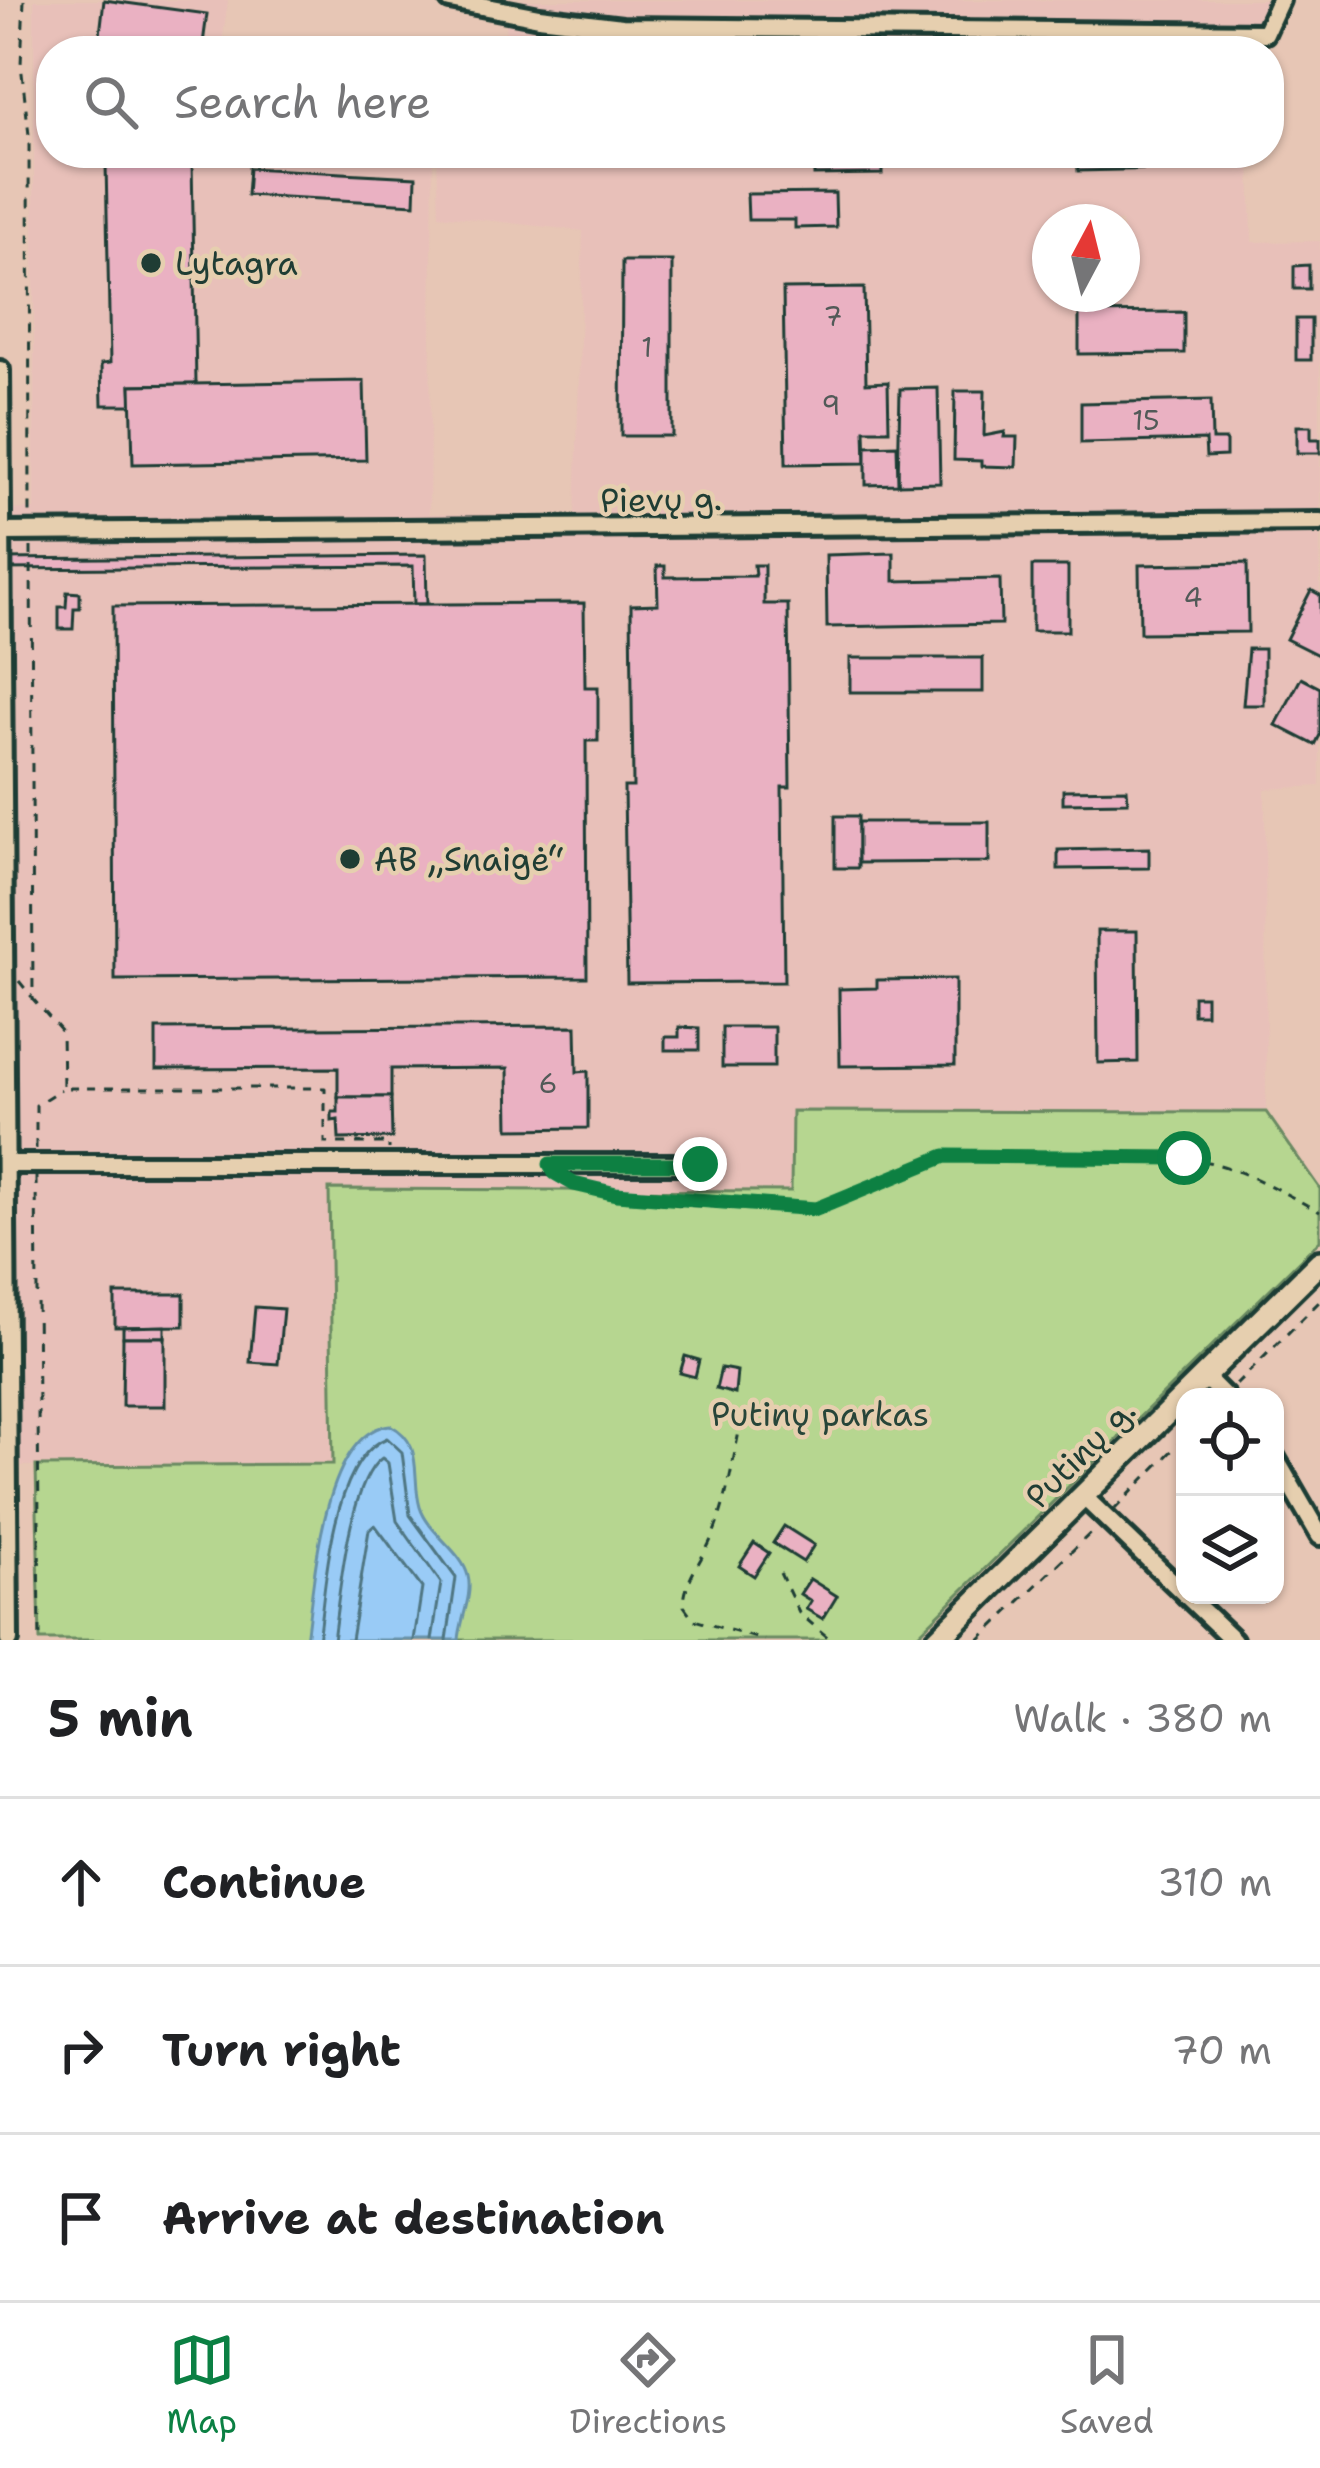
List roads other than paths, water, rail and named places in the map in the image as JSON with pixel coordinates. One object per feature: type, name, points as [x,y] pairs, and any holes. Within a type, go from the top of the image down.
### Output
[{"type":"main road","name":"Putinų g.","points":[[937,1640],[1320,1262]]},
{"type":"street","points":[[450,0],[622,27],[1244,33],[1265,33],[1280,0]]},
{"type":"street","points":[[0,370],[9,1640]]},
{"type":"street","name":"Pievų g.","points":[[2,532],[1320,522]]},
{"type":"street","points":[[6,1164],[700,1164]]},
{"type":"street","points":[[1204,1376],[1216,1388]]},
{"type":"street","points":[[1284,1474],[1320,1536]]},
{"type":"street","points":[[1083,1496],[1176,1586]]},
{"type":"street","points":[[1195,1604],[1233,1640]]},
{"type":"water","points":[[390,1425],[401,1432],[412,1451],[424,1516],[468,1576],[459,1640],[306,1640],[318,1550],[336,1482],[349,1454],[367,1434]]},
{"type":"place","name":"Lytagra","points":[[151,263]]},
{"type":"place","name":"AB „Snaigė“","points":[[350,859]]},
{"type":"park label","name":"Putinų parkas","points":[[820,1414]]}]
